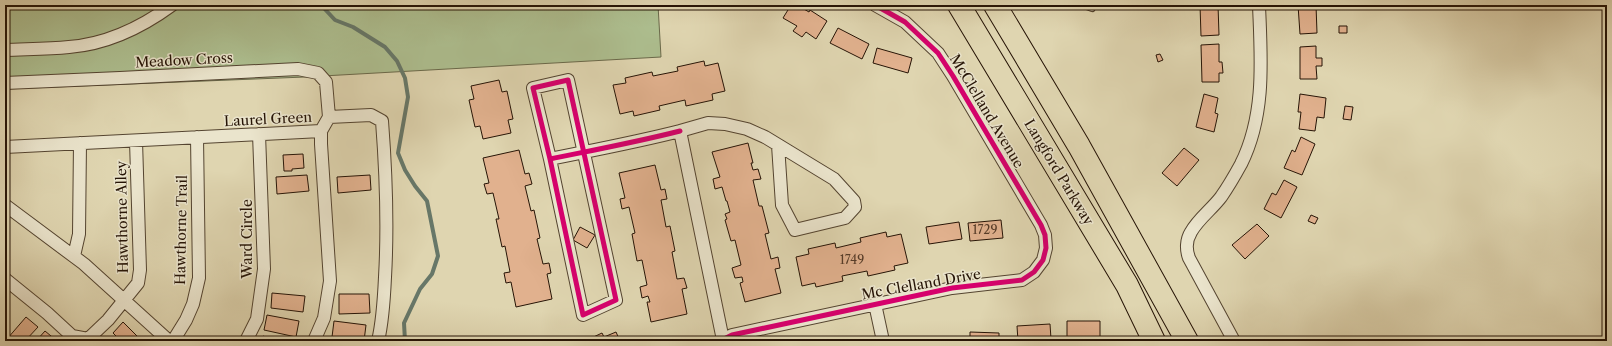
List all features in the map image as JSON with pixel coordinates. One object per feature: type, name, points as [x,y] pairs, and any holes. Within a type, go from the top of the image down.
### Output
[{"type":"highway","name":"Langford Parkway","points":[[959,5],[1126,285],[1154,341]]},
{"type":"highway","name":"Langford Parkway","points":[[995,5],[1079,146],[1186,337]]},
{"type":"street","points":[[5,50],[70,47],[99,42],[127,32],[154,18],[172,5]]},
{"type":"street","name":"McClelland Avenue","points":[[875,5],[905,22],[938,54],[953,76],[1020,188]]},
{"type":"street","points":[[1234,341],[1189,258],[1186,249],[1190,233],[1222,196],[1242,163],[1254,129],[1261,94],[1262,66],[1259,5]]},
{"type":"street","name":"Meadow Cross","points":[[5,83],[298,69],[318,73],[326,82],[329,117]]},
{"type":"street","points":[[568,80],[585,152],[616,300],[583,315],[550,159],[533,88],[568,80]]},
{"type":"street","points":[[321,131],[329,117],[371,115],[382,121],[387,245],[383,321],[378,341]]},
{"type":"street","points":[[550,159],[649,139],[708,124],[725,124],[747,129],[765,137],[834,179],[854,200],[855,207],[845,218],[795,230],[782,205],[778,145]]},
{"type":"street","name":"Laurel Green","points":[[5,147],[321,131],[330,281],[324,318],[314,341]]},
{"type":"street","points":[[680,131],[721,340]]},
{"type":"street","name":"Ward Circle","points":[[246,341],[257,319],[264,269],[259,134]]},
{"type":"street","name":"Hawthorne Trail","points":[[173,341],[191,309],[199,278],[197,137]]},
{"type":"street","name":"Hawthorne Alley","points":[[5,279],[47,313],[72,336],[88,338],[108,320],[138,283],[140,270],[136,141]]},
{"type":"street","points":[[74,256],[79,234],[80,143]]},
{"type":"street","name":"Mc Clelland Drive","points":[[721,340],[732,335],[952,288],[1022,280],[1034,272],[1043,260],[1046,248],[1045,235],[1041,225],[1020,188]]},
{"type":"street","points":[[5,205],[74,256],[169,341]]},
{"type":"street","points":[[875,304],[883,341]]},
{"type":"lane","points":[[1084,5],[1092,8]]},
{"type":"green space","points":[[5,5],[658,5],[661,57],[305,77],[5,89]]},
{"type":"building","points":[[791,5],[797,5],[809,12],[810,10],[827,21],[816,39],[806,32],[802,37],[793,31],[797,26],[783,18]]},
{"type":"building","points":[[1200,5],[1218,5],[1219,35],[1201,36]]},
{"type":"building","points":[[1298,5],[1316,5],[1317,33],[1300,34]]},
{"type":"building","points":[[1339,26],[1347,26],[1347,33],[1339,33]]},
{"type":"building","points":[[838,28],[869,44],[862,59],[830,43]]},
{"type":"building","points":[[1219,44],[1219,62],[1222,62],[1223,73],[1219,73],[1219,82],[1202,82],[1201,45]]},
{"type":"building","points":[[1316,46],[1316,58],[1322,58],[1322,66],[1316,66],[1317,79],[1300,79],[1300,47]]},
{"type":"building","points":[[877,48],[912,58],[908,73],[873,63]]},
{"type":"building","points":[[1160,54],[1163,60],[1158,62],[1156,55]]},
{"type":"building","points":[[704,61],[705,66],[718,63],[725,91],[712,94],[713,100],[686,106],[685,100],[659,106],[660,110],[634,116],[633,111],[620,114],[613,85],[626,83],[625,78],[652,72],[653,76],[678,71],[677,67]]},
{"type":"building","points":[[499,80],[502,92],[507,91],[513,119],[508,120],[511,133],[483,139],[480,126],[475,127],[469,100],[474,99],[471,86]]},
{"type":"building","points":[[1204,94],[1218,98],[1215,113],[1218,114],[1214,132],[1196,127]]},
{"type":"building","points":[[1300,94],[1326,98],[1324,118],[1317,117],[1315,131],[1299,129],[1301,112],[1298,112]]},
{"type":"building","points":[[1345,106],[1353,107],[1351,120],[1343,119]]},
{"type":"building","points":[[1301,137],[1315,144],[1302,175],[1284,168],[1292,150],[1295,152]]},
{"type":"building","points":[[748,143],[753,163],[751,163],[753,170],[758,169],[761,179],[753,180],[759,206],[762,206],[769,233],[765,234],[771,259],[778,257],[780,268],[775,269],[781,293],[745,302],[740,283],[743,282],[742,277],[735,278],[732,268],[741,265],[735,240],[731,241],[725,220],[727,219],[725,214],[730,212],[727,201],[722,187],[715,189],[713,179],[720,177],[712,152]]},
{"type":"building","points":[[1184,148],[1199,160],[1177,186],[1162,173]]},
{"type":"building","points":[[519,150],[525,174],[529,173],[532,184],[525,186],[531,211],[534,210],[540,238],[537,239],[543,264],[549,263],[551,273],[547,274],[552,299],[516,307],[511,282],[506,283],[504,273],[510,272],[505,246],[502,247],[496,219],[499,219],[493,193],[487,194],[484,184],[489,183],[483,158]]},
{"type":"building","points":[[303,154],[304,168],[284,171],[283,155]]},
{"type":"building","points":[[655,165],[661,190],[665,189],[667,199],[661,200],[666,227],[670,226],[675,251],[672,252],[677,279],[684,278],[687,288],[682,289],[687,314],[651,322],[647,302],[650,302],[648,296],[642,298],[640,287],[647,285],[642,260],[637,261],[632,234],[635,233],[629,207],[622,209],[620,199],[625,198],[619,173]]},
{"type":"building","points":[[307,175],[309,191],[277,194],[276,177]]},
{"type":"building","points":[[370,175],[371,190],[338,193],[337,177]]},
{"type":"building","points":[[1284,180],[1297,187],[1281,218],[1264,209],[1272,193],[1276,195]]},
{"type":"building","points":[[1311,215],[1318,218],[1315,224],[1308,221]]},
{"type":"building","points":[[1001,220],[1003,238],[970,241],[968,223]]},
{"type":"building","points":[[959,222],[962,239],[929,244],[926,227]]},
{"type":"building","points":[[1257,224],[1269,236],[1245,259],[1232,245]]},
{"type":"building","points":[[580,227],[595,235],[587,248],[573,240]]},
{"type":"building","points":[[886,232],[887,237],[901,234],[908,263],[894,266],[895,270],[868,276],[867,271],[842,276],[843,281],[816,287],[815,283],[802,286],[796,257],[809,254],[808,249],[835,243],[836,248],[861,242],[860,238]]},
{"type":"building","points":[[272,293],[305,296],[303,312],[271,308]]},
{"type":"building","points":[[339,294],[369,294],[370,313],[339,314]]},
{"type":"building","points":[[267,315],[299,321],[296,337],[264,330]]},
{"type":"building","points":[[26,317],[38,327],[25,341],[9,341],[7,339]]},
{"type":"building","points":[[334,321],[366,325],[364,341],[332,337]]},
{"type":"building","points":[[1067,321],[1100,321],[1100,338],[1067,338]]},
{"type":"building","points":[[123,322],[142,341],[121,341],[113,333]]},
{"type":"building","points":[[1050,324],[1051,339],[1018,341],[1017,326]]},
{"type":"building","points":[[45,331],[57,341],[36,341]]},
{"type":"building","points":[[616,332],[620,341],[585,341],[602,333],[604,337]]},
{"type":"building","points":[[970,332],[999,333],[999,341],[960,341],[961,337],[970,337]]},
{"type":"building","points":[[263,336],[279,341],[262,341]]},
{"type":"waterway","points":[[321,5],[335,20],[353,27],[385,47],[397,61],[405,78],[408,97],[398,153],[405,170],[427,201],[438,256],[432,274],[420,289],[404,323],[405,341]]},
{"type":"cycle path","points":[[720,341],[732,335],[952,288],[1022,280],[1034,272],[1043,260],[1046,248],[1045,235],[1041,225],[938,53],[905,22],[875,5]]},
{"type":"cycle path","points":[[550,159],[533,88],[568,80],[616,300],[583,315],[550,159],[566,156],[583,152],[599,149],[632,142],[680,131]]}]
